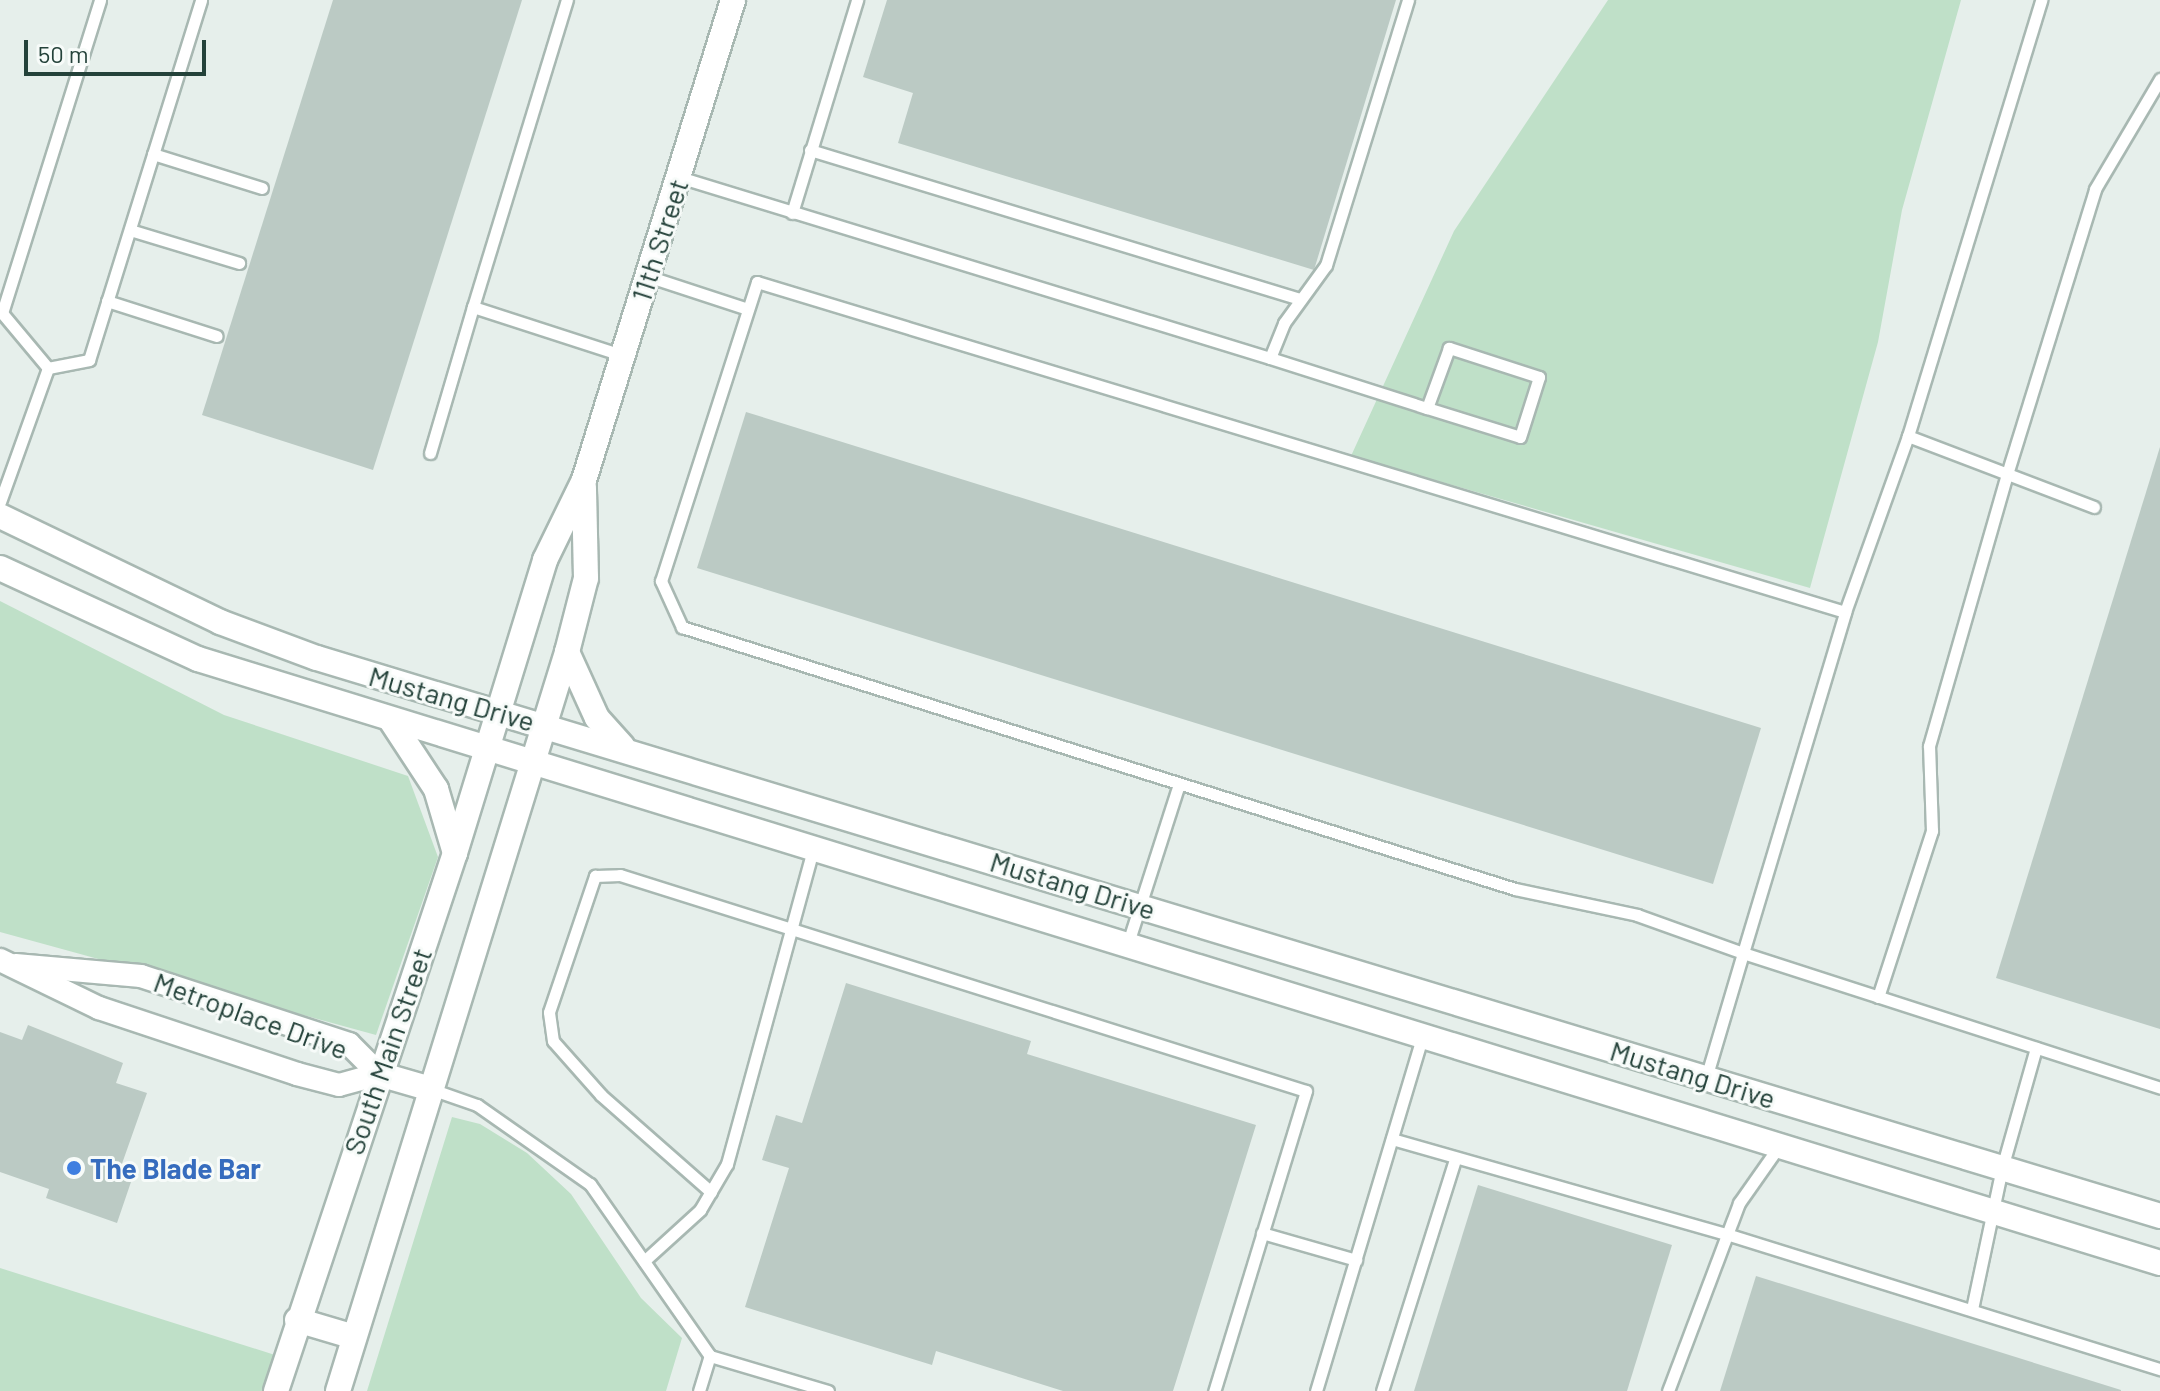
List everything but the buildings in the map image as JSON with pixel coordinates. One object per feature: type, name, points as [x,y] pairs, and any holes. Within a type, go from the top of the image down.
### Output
[{"type":"main road","name":"11th Street","points":[[499,711],[545,560],[584,480],[733,0]]},
{"type":"main road","name":"11th Street","points":[[545,725],[586,578],[584,480]]},
{"type":"main road","name":"Mustang Drive","points":[[0,516],[234,627],[317,658],[623,747],[2160,1216]]},
{"type":"main road","name":"Mustang Drive","points":[[0,568],[198,659],[534,765],[2160,1263]]},
{"type":"main road","points":[[567,652],[597,718],[623,747]]},
{"type":"main road","name":"South Main Street","points":[[276,1391],[297,1320],[455,853],[499,711]]},
{"type":"main road","points":[[390,719],[436,789],[455,853]]},
{"type":"main road","name":"South Main Street","points":[[338,1391],[545,725]]},
{"type":"main road","points":[[1422,1037],[1434,995]]},
{"type":"main road","points":[[379,1074],[431,1089]]},
{"type":"main road","points":[[297,1320],[354,1337]]},
{"type":"street","name":"Metroplace Drive","points":[[8,962],[141,976],[349,1044],[379,1074],[339,1085],[297,1074],[99,1008],[8,962]]},
{"type":"lane","points":[[48,368],[2,313],[100,0]]},
{"type":"lane","points":[[48,368],[89,360],[201,0]]},
{"type":"lane","points":[[430,453],[567,0]]},
{"type":"lane","points":[[792,213],[857,0]]},
{"type":"lane","points":[[1270,358],[1300,299],[1326,265],[1408,0]]},
{"type":"lane","points":[[1706,1078],[1845,612],[1908,436],[2041,0]]},
{"type":"lane","points":[[1878,997],[1932,831],[1929,746],[2007,474],[2095,189],[2160,79]]},
{"type":"lane","points":[[810,150],[1300,299]]},
{"type":"lane","points":[[153,154],[262,188]]},
{"type":"lane","points":[[679,177],[1520,437],[1539,377],[1449,348],[1427,408]]},
{"type":"lane","points":[[130,230],[239,263]]},
{"type":"lane","points":[[647,276],[748,309]]},
{"type":"lane","points":[[1845,612],[757,282],[661,581],[682,627],[1515,889],[1637,915],[1743,953],[2160,1088]]},
{"type":"lane","points":[[107,301],[217,336]]},
{"type":"lane","points":[[473,307],[622,355]]},
{"type":"lane","points":[[0,502],[48,368]]},
{"type":"lane","points":[[1908,436],[2094,507]]},
{"type":"lane","points":[[1127,946],[1179,784]]},
{"type":"lane","points":[[644,1261],[700,1210],[727,1164],[813,850]]},
{"type":"lane","points":[[711,1192],[601,1095],[553,1041],[549,1012],[595,876],[620,875],[1306,1091],[1214,1391]]},
{"type":"lane","points":[[1316,1391],[1422,1037]]},
{"type":"lane","points":[[1972,1309],[1991,1211],[2036,1048]]},
{"type":"lane","points":[[431,1089],[477,1105],[590,1184],[710,1356],[828,1391]]},
{"type":"lane","points":[[1392,1139],[1726,1234],[2160,1369]]},
{"type":"lane","points":[[1668,1391],[1739,1203],[1779,1146]]},
{"type":"lane","points":[[1382,1391],[1455,1159]]},
{"type":"lane","points":[[1262,1233],[1356,1260]]},
{"type":"lane","points":[[699,1391],[710,1356]]},
{"type":"green space","points":[[1608,0],[1961,0],[1902,210],[1878,342],[1810,588],[1351,456],[1454,231]]},
{"type":"green space","points":[[0,601],[224,715],[408,776],[438,857],[376,1035],[0,932]]},
{"type":"green space","points":[[452,1117],[480,1124],[527,1153],[571,1194],[641,1298],[682,1338],[666,1391],[367,1391]]},
{"type":"green space","points":[[0,1268],[275,1355],[264,1391],[0,1391]]},
{"type":"place","name":"The Blade Bar","points":[[74,1168]]}]
